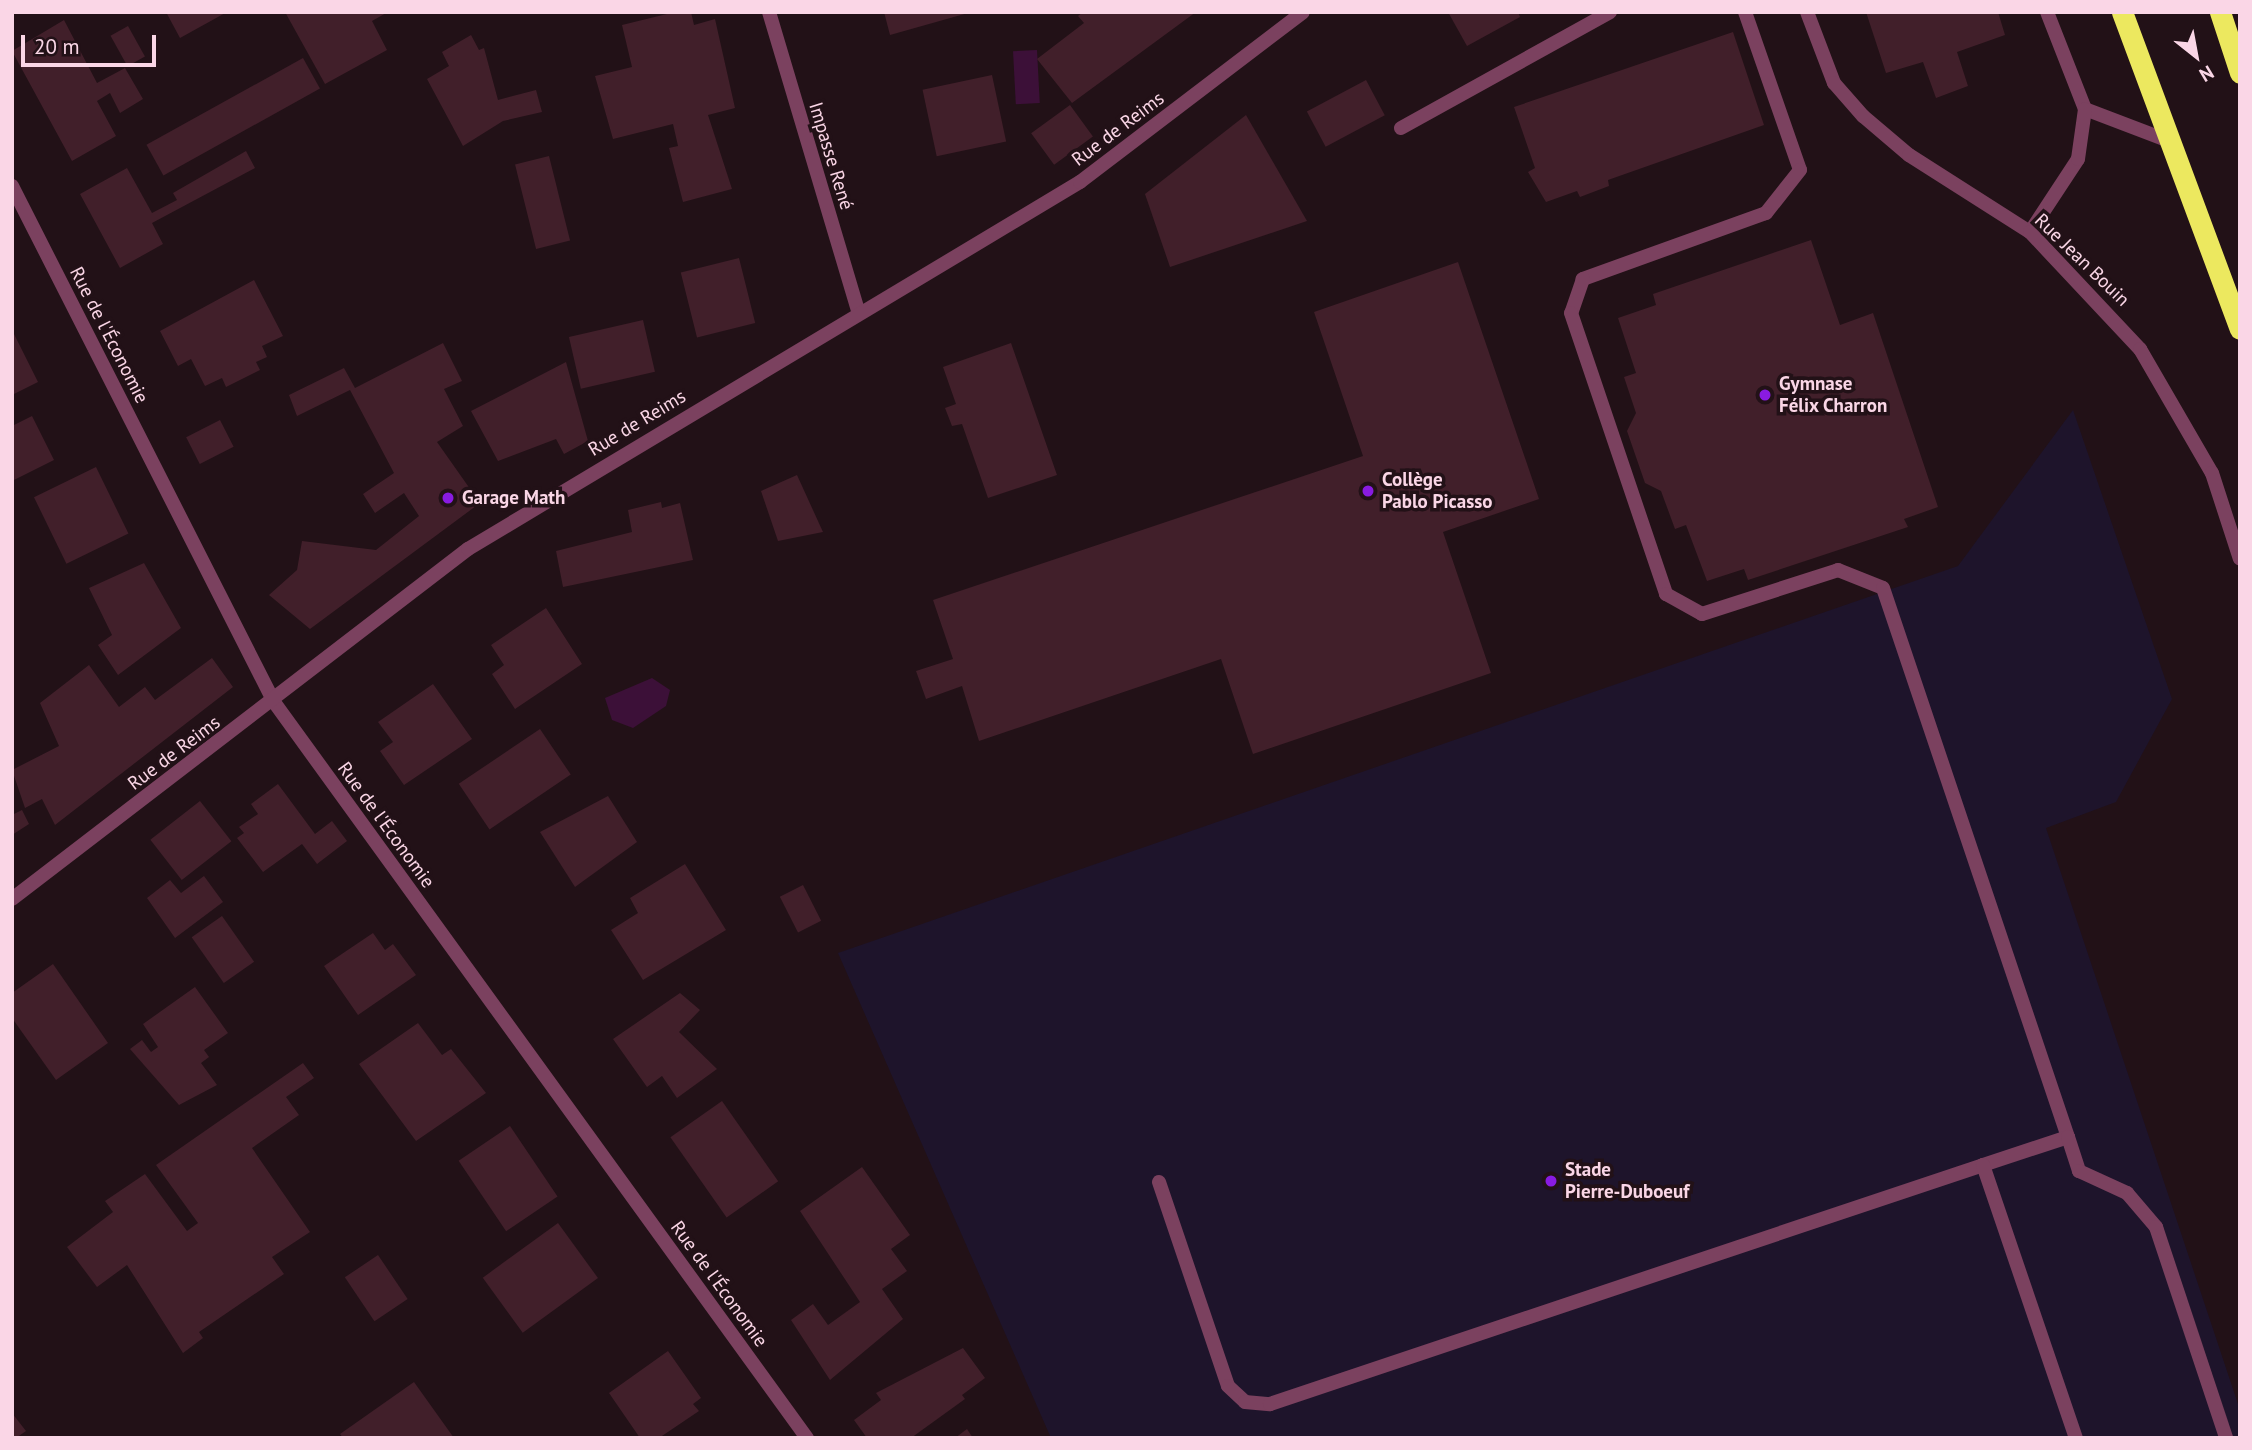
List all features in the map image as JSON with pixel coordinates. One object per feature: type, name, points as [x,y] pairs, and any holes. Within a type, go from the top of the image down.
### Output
[{"type":"highway","points":[[2122,12],[2164,139],[2240,329]]},
{"type":"highway","points":[[2220,12],[2240,73]]},
{"type":"street","name":"Impasse René","points":[[769,12],[858,311]]},
{"type":"street","name":"Rue de Reims","points":[[12,899],[274,702],[468,549],[858,311],[1080,182],[1303,12]]},
{"type":"street","points":[[1401,128],[1610,12]]},
{"type":"street","points":[[1745,12],[1800,170],[1766,213],[1583,279],[1572,313],[1667,594],[1702,614],[1838,570],[1883,588],[2079,1171],[2127,1194],[2156,1227],[2226,1438]]},
{"type":"street","name":"Rue Jean Bouin","points":[[1807,12],[1834,83],[1863,116],[1909,155],[2031,232],[2095,295],[2175,400],[2212,473],[2240,559]]},
{"type":"street","points":[[2031,232],[2078,159],[2085,109],[2047,12]]},
{"type":"street","points":[[2085,109],[2164,139]]},
{"type":"street","name":"Rue de l'Économie","points":[[12,186],[274,702],[807,1438]]},
{"type":"street","points":[[1160,1182],[1228,1386],[1245,1402],[1270,1404],[2068,1138]]},
{"type":"street","points":[[1983,1166],[2076,1438]]},
{"type":"shaded area","points":[[1037,50],[1040,103],[1016,104],[1013,51]]},
{"type":"shaded area","name":"Stade Pierre-Duboeuf","points":[[2073,410],[2172,699],[2116,802],[2046,828],[2240,1410],[2240,1438],[1051,1438],[838,953],[1958,566]]},
{"type":"shaded area","points":[[652,678],[670,690],[666,706],[633,728],[612,720],[605,698]]},
{"type":"building","points":[[166,12],[227,12],[180,38]]},
{"type":"building","points":[[285,12],[388,12],[372,21],[387,50],[325,84]]},
{"type":"building","points":[[675,12],[691,12],[694,25],[715,19],[735,108],[708,115],[732,189],[683,202],[669,148],[678,146],[673,124],[613,139],[595,76],[632,67],[622,25]]},
{"type":"building","points":[[884,12],[968,12],[968,13],[890,35]]},
{"type":"building","points":[[1083,12],[1196,12],[1072,103],[1037,59],[1084,23],[1078,16]]},
{"type":"building","points":[[1448,12],[1518,12],[1520,17],[1467,46]]},
{"type":"building","points":[[1866,12],[1998,12],[2005,35],[1957,52],[1968,86],[1936,98],[1923,62],[1886,73]]},
{"type":"building","points":[[64,20],[97,83],[125,68],[143,99],[120,113],[110,93],[97,101],[116,136],[72,161],[12,51]]},
{"type":"building","points":[[128,26],[145,57],[127,66],[111,36]]},
{"type":"building","points":[[1733,32],[1764,125],[1608,180],[1609,186],[1580,197],[1577,191],[1546,202],[1528,172],[1535,168],[1514,107]]},
{"type":"building","points":[[471,35],[479,50],[484,48],[498,100],[536,90],[542,112],[503,121],[463,146],[427,79],[449,66],[442,52]]},
{"type":"building","points":[[303,58],[320,89],[163,175],[146,145]]},
{"type":"building","points":[[992,75],[1006,142],[937,156],[923,90]]},
{"type":"building","points":[[1366,80],[1385,115],[1326,147],[1307,111]]},
{"type":"building","points":[[1070,105],[1093,137],[1054,165],[1031,133]]},
{"type":"building","points":[[1246,115],[1307,221],[1170,267],[1145,194]]},
{"type":"building","points":[[246,151],[255,168],[152,223],[163,244],[120,268],[80,194],[127,168],[152,213],[177,200],[173,193]]},
{"type":"building","points":[[549,156],[570,240],[536,249],[515,164]]},
{"type":"building","name":"Gymnase Félix Charron","points":[[1811,240],[1840,325],[1873,313],[1938,507],[1904,519],[1908,527],[1748,580],[1744,569],[1707,581],[1686,525],[1675,529],[1661,491],[1645,483],[1627,431],[1636,413],[1624,377],[1636,373],[1618,318],[1656,305],[1653,294]]},
{"type":"building","points":[[739,258],[755,323],[697,338],[681,273]]},
{"type":"building","points":[[1458,262],[1539,499],[1443,532],[1491,673],[1253,754],[1221,659],[979,741],[962,686],[926,699],[916,671],[953,659],[933,600],[1363,456],[1314,312]]},
{"type":"building","points":[[254,280],[283,336],[262,346],[267,357],[256,362],[260,370],[226,387],[222,378],[205,386],[191,359],[178,366],[160,331]]},
{"type":"building","points":[[643,320],[655,372],[581,389],[569,337]]},
{"type":"building","points":[[12,330],[38,382],[12,395]]},
{"type":"building","points":[[443,343],[462,381],[444,389],[463,426],[437,442],[480,503],[310,629],[269,595],[297,570],[302,541],[376,550],[419,516],[404,493],[375,513],[363,494],[394,473],[350,390],[297,416],[289,395],[344,368],[355,388]]},
{"type":"building","points":[[1011,343],[1057,475],[988,498],[962,424],[952,426],[945,408],[956,404],[943,367]]},
{"type":"building","points":[[566,362],[588,441],[564,454],[556,439],[498,461],[471,411]]},
{"type":"building","points":[[32,416],[54,460],[12,481],[12,426]]},
{"type":"building","points":[[220,420],[234,447],[200,464],[186,437]]},
{"type":"building","points":[[96,467],[128,534],[66,564],[34,497]]},
{"type":"building","points":[[797,475],[823,532],[778,541],[761,491]]},
{"type":"building","points":[[661,502],[662,508],[680,503],[693,560],[563,587],[556,551],[632,532],[628,510]]},
{"type":"building","points":[[144,563],[181,628],[118,675],[98,645],[112,635],[89,588]]},
{"type":"building","points":[[546,608],[582,664],[515,709],[492,674],[504,665],[491,645]]},
{"type":"building","points":[[212,658],[233,687],[55,825],[42,799],[25,808],[12,770],[59,746],[40,703],[89,665],[119,707],[145,687],[155,700]]},
{"type":"building","points":[[433,684],[472,739],[404,785],[380,751],[393,742],[378,722]]},
{"type":"building","points":[[540,729],[571,775],[490,829],[459,784]]},
{"type":"building","points":[[278,784],[315,834],[332,821],[347,841],[317,864],[302,844],[263,872],[237,838],[244,833],[239,827],[258,814],[251,804]]},
{"type":"building","points":[[608,796],[637,842],[575,887],[540,832]]},
{"type":"building","points":[[200,801],[231,841],[182,880],[150,840]]},
{"type":"building","points":[[22,810],[29,824],[12,835],[12,815]]},
{"type":"building","points":[[685,864],[726,930],[643,980],[611,930],[638,913],[630,898]]},
{"type":"building","points":[[204,876],[223,902],[175,938],[147,898],[170,880],[181,893]]},
{"type":"building","points":[[803,885],[821,921],[798,932],[780,897]]},
{"type":"building","points":[[222,916],[254,962],[224,983],[192,937]]},
{"type":"building","points":[[373,933],[385,950],[393,944],[416,975],[358,1015],[324,966]]},
{"type":"building","points":[[53,964],[108,1043],[56,1080],[12,1018],[12,993]]},
{"type":"building","points":[[195,987],[228,1033],[204,1050],[209,1057],[201,1063],[217,1085],[179,1105],[130,1049],[142,1040],[151,1052],[158,1047],[143,1024]]},
{"type":"building","points":[[680,993],[700,1010],[679,1032],[717,1069],[677,1098],[662,1076],[647,1087],[613,1039]]},
{"type":"building","points":[[418,1023],[442,1055],[451,1049],[486,1093],[416,1141],[359,1064]]},
{"type":"building","points":[[303,1063],[314,1078],[286,1097],[299,1115],[252,1148],[310,1232],[272,1257],[284,1274],[199,1332],[203,1338],[183,1353],[127,1265],[97,1287],[67,1247],[113,1212],[105,1201],[145,1174],[187,1231],[198,1223],[156,1165]]},
{"type":"building","points":[[722,1101],[778,1181],[727,1217],[670,1137]]},
{"type":"building","points":[[510,1126],[558,1196],[506,1231],[459,1161]]},
{"type":"building","points":[[862,1167],[910,1235],[891,1249],[907,1271],[882,1289],[903,1319],[830,1380],[791,1320],[813,1304],[828,1325],[860,1302],[800,1211]]},
{"type":"building","points":[[558,1223],[598,1278],[523,1333],[483,1278]]},
{"type":"building","points":[[378,1255],[408,1299],[374,1321],[345,1277]]},
{"type":"building","points":[[963,1348],[985,1378],[962,1395],[965,1399],[911,1438],[867,1438],[854,1420],[881,1400],[876,1393]]},
{"type":"building","points":[[668,1351],[701,1398],[693,1404],[699,1411],[659,1438],[640,1438],[609,1393]]},
{"type":"building","points":[[414,1382],[454,1438],[343,1438],[340,1434]]},
{"type":"building","points":[[12,1413],[26,1431],[16,1438],[12,1438]]},
{"type":"building","points":[[967,1429],[973,1438],[955,1438]]},
{"type":"place","name":"Gymnase Félix Charron","points":[[1765,395]]},
{"type":"place","name":"Collège Pablo Picasso","points":[[1368,491]]},
{"type":"place","name":"Garage Math","points":[[448,498]]},
{"type":"place","name":"Stade Pierre-Duboeuf","points":[[1551,1181]]}]
